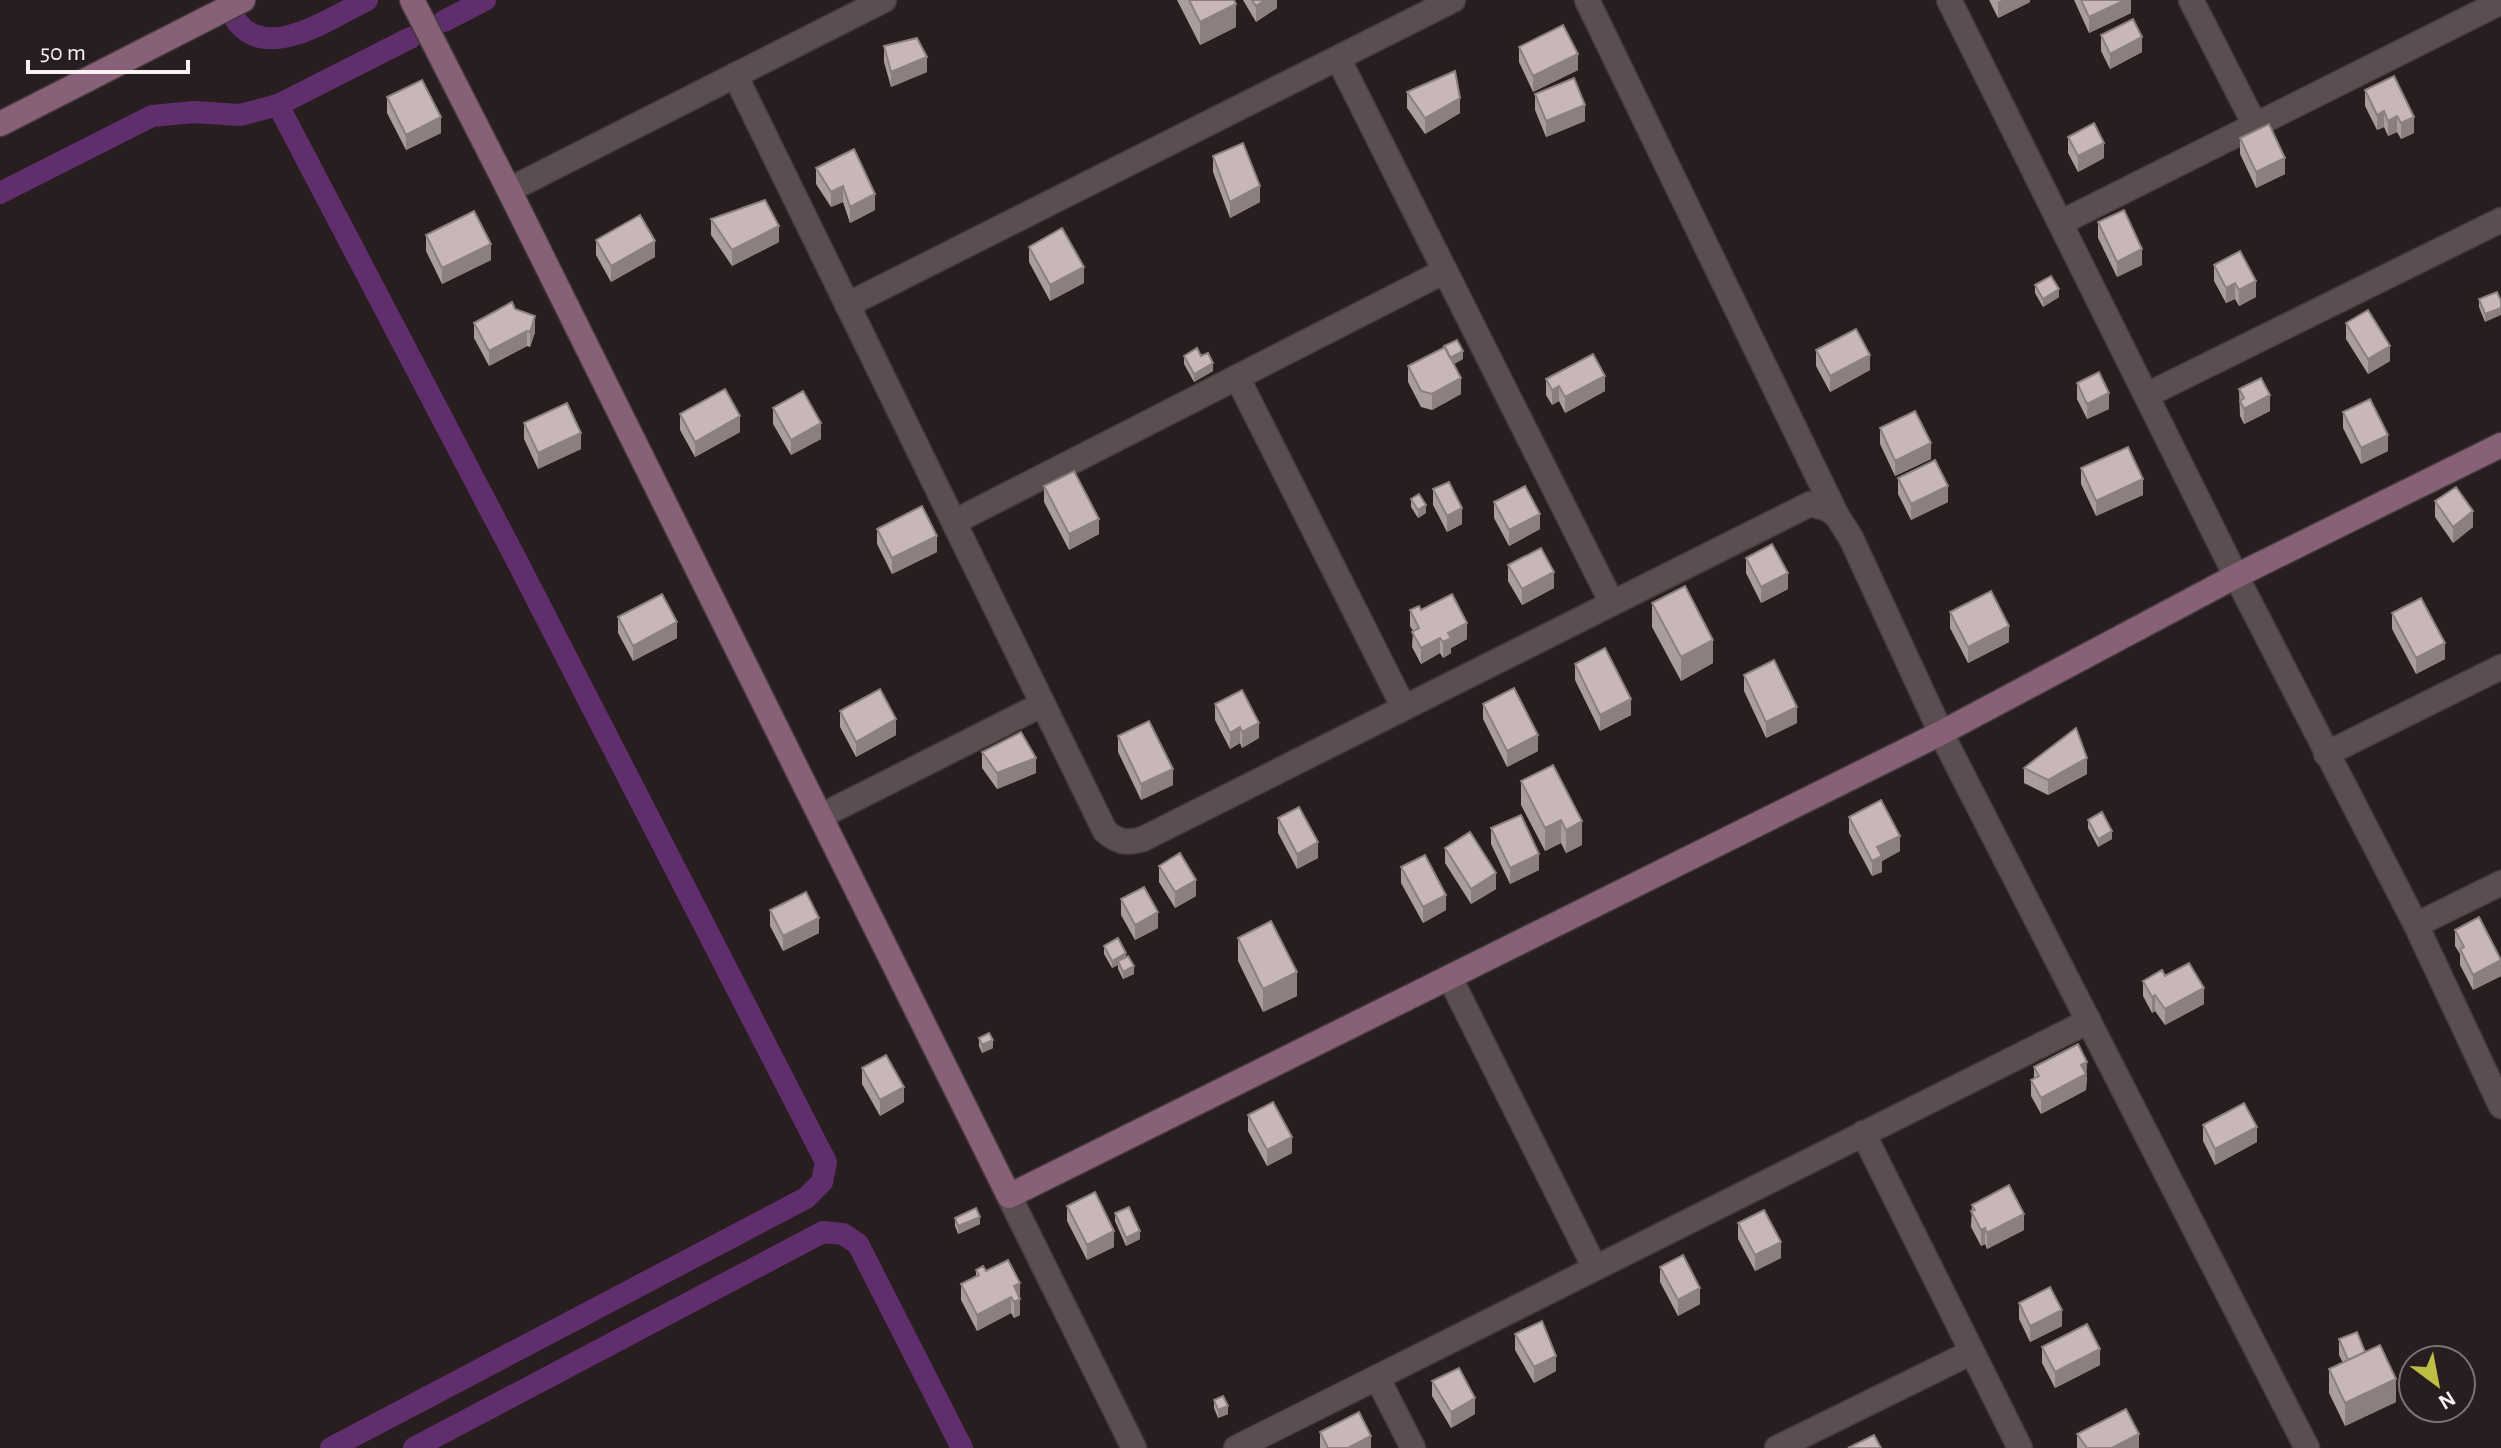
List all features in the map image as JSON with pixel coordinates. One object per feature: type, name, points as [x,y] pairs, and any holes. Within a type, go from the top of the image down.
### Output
[{"type":"street","points":[[0,124],[243,0]]},
{"type":"street","points":[[412,0],[1134,1448]]},
{"type":"street","points":[[509,190],[884,0]]},
{"type":"street","points":[[847,305],[1453,0]]},
{"type":"street","points":[[1587,0],[1837,516],[1851,538],[1941,733],[2307,1448]]},
{"type":"street","points":[[1949,0],[2236,576],[2416,925],[2500,1100]]},
{"type":"street","points":[[2191,0],[2256,127]]},
{"type":"street","points":[[2060,223],[2501,2]]},
{"type":"street","points":[[1338,58],[1612,603]]},
{"type":"street","points":[[735,75],[1105,831],[1115,840],[1129,843],[1143,839],[1810,504],[1828,509],[1837,516]]},
{"type":"street","points":[[2147,395],[2501,220]]},
{"type":"street","points":[[954,522],[1445,271]]},
{"type":"street","points":[[1237,377],[1404,708]]},
{"type":"street","points":[[1009,1196],[1941,733],[2236,576],[2501,445]]},
{"type":"street","points":[[2326,754],[2501,667]]},
{"type":"street","points":[[821,816],[1043,704]]},
{"type":"street","points":[[2416,925],[2501,883]]},
{"type":"street","points":[[1450,978],[1595,1268]]},
{"type":"street","points":[[1236,1448],[2089,1021]]},
{"type":"street","points":[[1863,1133],[2020,1448]]},
{"type":"street","points":[[1777,1448],[1972,1352]]},
{"type":"street","points":[[1377,1377],[1413,1448]]},
{"type":"building","points":[[1189,0],[1234,0],[1236,4],[1200,22]]},
{"type":"building","points":[[2081,0],[2125,0],[2089,17]]},
{"type":"building","points":[[2133,19],[2142,37],[2110,54],[2101,35]]},
{"type":"building","points":[[1563,25],[1578,54],[1533,76],[1519,47]]},
{"type":"building","points":[[917,38],[927,57],[891,72],[884,46]]},
{"type":"building","points":[[1455,71],[1460,98],[1425,118],[1407,92]]},
{"type":"building","points":[[2394,76],[2414,117],[2401,123],[2397,116],[2388,121],[2384,111],[2377,115],[2365,90]]},
{"type":"building","points":[[1574,78],[1585,105],[1546,121],[1535,94]]},
{"type":"building","points":[[422,80],[441,117],[406,135],[387,97]]},
{"type":"building","points":[[2094,123],[2104,143],[2078,156],[2068,137]]},
{"type":"building","points":[[2269,124],[2285,158],[2256,172],[2240,138]]},
{"type":"building","points":[[1243,143],[1260,186],[1230,202],[1213,156]]},
{"type":"building","points":[[854,149],[875,194],[850,207],[843,186],[831,192],[816,168]]},
{"type":"building","points":[[765,200],[779,226],[732,250],[711,219]]},
{"type":"building","points":[[2124,210],[2142,249],[2117,262],[2098,222]]},
{"type":"building","points":[[474,211],[491,244],[442,268],[426,235]]},
{"type":"building","points":[[640,215],[655,241],[611,266],[596,240]]},
{"type":"building","points":[[1062,228],[1084,267],[1050,285],[1029,247]]},
{"type":"building","points":[[2240,251],[2256,281],[2239,290],[2235,283],[2226,288],[2214,265]]},
{"type":"building","points":[[2051,276],[2059,289],[2043,299],[2035,285]]},
{"type":"building","points":[[2497,292],[2501,308],[2485,314],[2479,299]]},
{"type":"building","points":[[512,302],[515,309],[535,316],[530,332],[489,351],[474,323]]},
{"type":"building","points":[[2368,310],[2390,346],[2368,359],[2346,323]]},
{"type":"building","points":[[1856,329],[1870,355],[1830,376],[1816,350]]},
{"type":"building","points":[[1457,340],[1463,351],[1450,358],[1444,346]]},
{"type":"building","points":[[1445,347],[1461,378],[1432,394],[1421,391],[1408,366]]},
{"type":"building","points":[[1197,348],[1201,356],[1208,353],[1213,363],[1194,374],[1184,356]]},
{"type":"building","points":[[1593,354],[1605,376],[1565,397],[1559,386],[1552,390],[1546,379]]},
{"type":"building","points":[[2099,372],[2109,393],[2087,404],[2077,383]]},
{"type":"building","points":[[2261,378],[2270,395],[2244,409],[2240,401],[2244,398],[2239,389]]},
{"type":"building","points":[[725,389],[740,416],[695,442],[680,414]]},
{"type":"building","points":[[803,391],[821,423],[791,440],[773,408]]},
{"type":"building","points":[[2370,399],[2388,435],[2361,448],[2343,412]]},
{"type":"building","points":[[567,403],[581,433],[538,453],[524,423]]},
{"type":"building","points":[[1915,411],[1931,443],[1895,461],[1880,428]]},
{"type":"building","points":[[2128,447],[2143,479],[2096,501],[2081,468]]},
{"type":"building","points":[[1935,460],[1948,486],[1911,504],[1898,478]]},
{"type":"building","points":[[1074,471],[1099,519],[1069,534],[1044,486]]},
{"type":"building","points":[[1449,482],[1462,508],[1447,516],[1433,489]]},
{"type":"building","points":[[1525,486],[1540,514],[1509,530],[1494,502]]},
{"type":"building","points":[[2456,487],[2473,511],[2453,527],[2435,501]]},
{"type":"building","points":[[1419,494],[1426,505],[1418,510],[1411,499]]},
{"type":"building","points":[[922,506],[937,536],[892,558],[877,529]]},
{"type":"building","points":[[1772,544],[1788,573],[1761,587],[1746,558]]},
{"type":"building","points":[[1541,548],[1554,572],[1522,589],[1508,565]]},
{"type":"building","points":[[1685,586],[1713,640],[1681,657],[1652,603]]},
{"type":"building","points":[[1991,591],[2009,626],[1968,647],[1950,612]]},
{"type":"building","points":[[662,594],[677,622],[633,646],[618,617]]},
{"type":"building","points":[[1452,594],[1467,623],[1448,633],[1451,638],[1443,642],[1440,638],[1421,648],[1412,632],[1419,628],[1410,610],[1419,606],[1421,610]]},
{"type":"building","points":[[2421,598],[2445,643],[2416,658],[2392,613]]},
{"type":"building","points":[[1605,648],[1631,699],[1600,715],[1575,664]]},
{"type":"building","points":[[1774,660],[1797,707],[1766,722],[1744,675]]},
{"type":"building","points":[[1514,688],[1538,735],[1507,751],[1483,704]]},
{"type":"building","points":[[880,689],[896,719],[856,742],[840,711]]},
{"type":"building","points":[[1242,690],[1259,723],[1242,732],[1240,727],[1230,733],[1215,704]]},
{"type":"building","points":[[1149,721],[1173,769],[1141,784],[1118,736]]},
{"type":"building","points":[[2076,728],[2087,758],[2048,780],[2024,768]]},
{"type":"building","points":[[1021,732],[1036,758],[997,773],[982,752]]},
{"type":"building","points":[[1553,765],[1582,821],[1566,830],[1561,820],[1545,828],[1521,781]]},
{"type":"building","points":[[1881,800],[1900,836],[1877,847],[1882,856],[1872,861],[1849,817]]},
{"type":"building","points":[[1299,807],[1318,842],[1297,854],[1278,818]]},
{"type":"building","points":[[2102,812],[2112,831],[2098,839],[2088,820]]},
{"type":"building","points":[[1521,815],[1539,854],[1510,868],[1491,828]]},
{"type":"building","points":[[1470,832],[1496,873],[1471,889],[1445,848]]},
{"type":"building","points":[[1180,853],[1196,880],[1175,892],[1159,866]]},
{"type":"building","points":[[1425,855],[1446,895],[1423,907],[1401,867]]},
{"type":"building","points":[[1144,887],[1158,912],[1135,925],[1121,899]]},
{"type":"building","points":[[806,892],[819,918],[783,936],[770,910]]},
{"type":"building","points":[[2479,917],[2501,960],[2473,975],[2460,949],[2464,947],[2455,930]]},
{"type":"building","points":[[1271,921],[1297,972],[1263,989],[1238,938]]},
{"type":"building","points":[[1118,938],[1126,953],[1112,961],[1104,946]]},
{"type":"building","points":[[1128,956],[1134,966],[1123,972],[1118,961]]},
{"type":"building","points":[[2189,963],[2204,988],[2165,1009],[2155,995],[2152,997],[2143,981],[2162,970],[2165,976]]},
{"type":"building","points":[[989,1033],[993,1040],[982,1045],[979,1038]]},
{"type":"building","points":[[2078,1044],[2087,1062],[2081,1065],[2086,1074],[2041,1098],[2031,1080],[2039,1076],[2034,1067]]},
{"type":"building","points":[[886,1055],[904,1087],[880,1100],[862,1068]]},
{"type":"building","points":[[1273,1102],[1292,1137],[1267,1150],[1248,1115]]},
{"type":"building","points":[[2244,1103],[2257,1127],[2215,1149],[2203,1125]]},
{"type":"building","points":[[2009,1185],[2024,1214],[1987,1233],[1985,1228],[1981,1230],[1971,1211],[1975,1210],[1972,1205]]},
{"type":"building","points":[[1095,1192],[1114,1231],[1087,1245],[1067,1206]]},
{"type":"building","points":[[1129,1207],[1140,1231],[1126,1238],[1115,1213]]},
{"type":"building","points":[[976,1208],[980,1217],[958,1226],[955,1218]]},
{"type":"building","points":[[1764,1210],[1781,1242],[1755,1255],[1738,1223]]},
{"type":"building","points":[[1683,1255],[1700,1288],[1678,1300],[1660,1267]]},
{"type":"building","points":[[1008,1260],[1020,1283],[1014,1286],[1020,1299],[1014,1302],[1011,1297],[977,1315],[961,1284],[979,1275],[976,1270],[983,1266],[986,1271]]},
{"type":"building","points":[[2050,1287],[2062,1310],[2030,1326],[2019,1303]]},
{"type":"building","points":[[1542,1321],[1556,1356],[1534,1367],[1515,1334]]},
{"type":"building","points":[[2087,1324],[2100,1349],[2055,1372],[2042,1347]]},
{"type":"building","points":[[2357,1332],[2365,1352],[2348,1360],[2339,1339]]},
{"type":"building","points":[[2380,1345],[2396,1379],[2345,1403],[2329,1369]]},
{"type":"building","points":[[1459,1368],[1475,1398],[1451,1412],[1432,1381]]},
{"type":"building","points":[[1223,1396],[1228,1406],[1218,1410],[1214,1400]]},
{"type":"building","points":[[2126,1409],[2139,1434],[2112,1448],[2087,1448],[2077,1434]]},
{"type":"building","points":[[1359,1412],[1371,1436],[1348,1448],[1328,1448],[1320,1432]]},
{"type":"building","points":[[1874,1435],[1881,1448],[1848,1448]]},
{"type":"waterway","points":[[226,0],[238,23],[251,34],[267,38],[302,32],[367,0]]},
{"type":"waterway","points":[[444,21],[485,0]]},
{"type":"waterway","points":[[0,193],[152,116],[194,112],[240,115],[278,105],[410,38]]},
{"type":"waterway","points":[[278,105],[826,1162],[822,1182],[806,1198],[331,1448]]},
{"type":"waterway","points":[[414,1448],[823,1232],[843,1234],[858,1244],[962,1448]]}]
